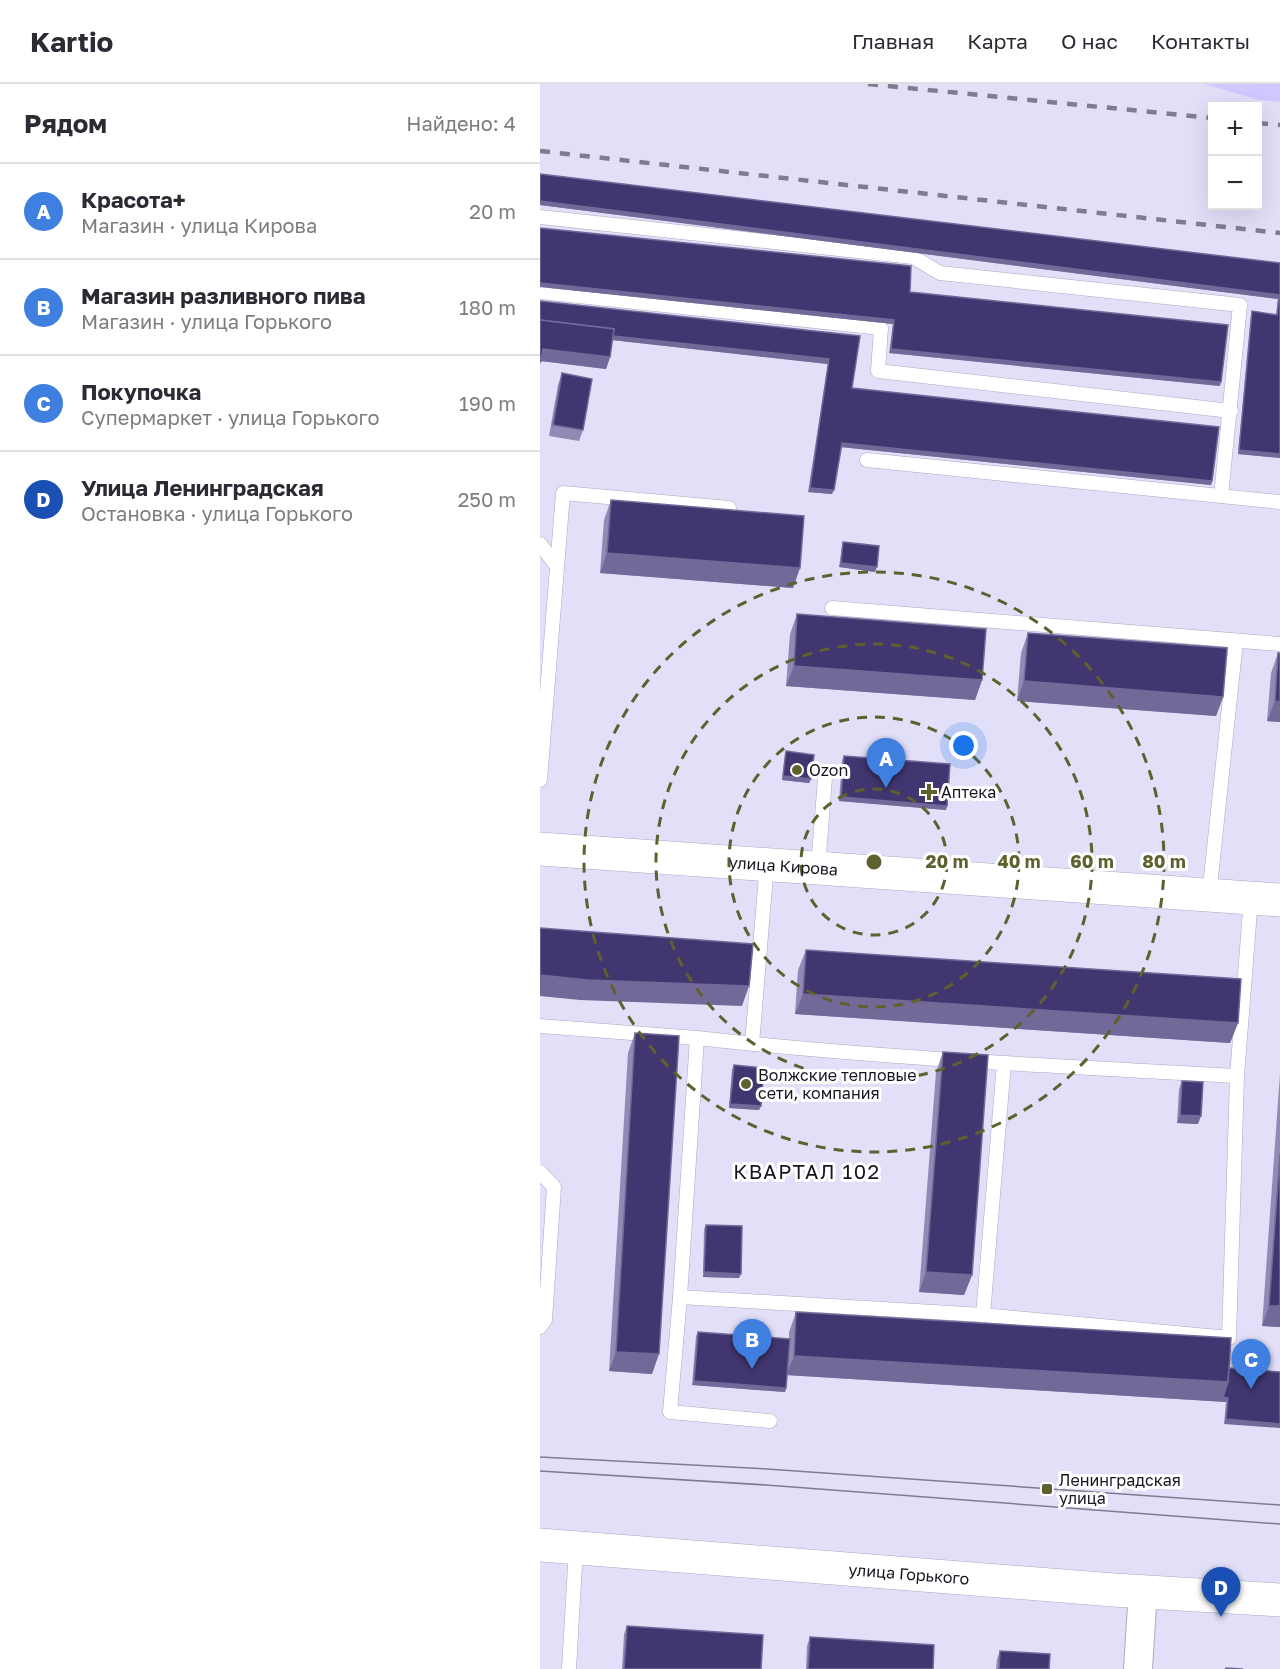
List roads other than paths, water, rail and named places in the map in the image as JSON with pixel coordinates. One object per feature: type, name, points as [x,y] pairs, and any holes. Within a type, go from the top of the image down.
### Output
[{"type":"street","name":"улица Кирова","points":[[540,849],[1265,899]]},
{"type":"street","name":"улица Горького","points":[[540,1545],[1280,1600]]},
{"type":"street","points":[[1138,1669],[1143,1590]]},
{"type":"lane","points":[[540,218],[913,256],[940,273],[1240,305],[1221,496]]},
{"type":"lane","points":[[540,292],[881,328],[878,371],[1231,411]]},
{"type":"lane","points":[[867,460],[1280,502]]},
{"type":"lane","points":[[540,780],[563,493],[729,508]]},
{"type":"lane","points":[[540,544],[556,565]]},
{"type":"lane","points":[[540,564],[556,565]]},
{"type":"lane","points":[[832,608],[1280,644]]},
{"type":"lane","points":[[1209,896],[1236,641]]},
{"type":"lane","points":[[818,868],[825,778]]},
{"type":"lane","points":[[752,1044],[767,863]]},
{"type":"lane","points":[[680,1298],[983,1315],[1229,1338],[1237,1076],[1265,899]]},
{"type":"lane","points":[[540,1026],[1004,1063],[1237,1076]]},
{"type":"lane","points":[[697,1038],[670,1412],[770,1421]]},
{"type":"lane","points":[[983,1315],[1004,1063]]},
{"type":"lane","points":[[540,1172],[554,1186],[545,1320],[540,1327]]},
{"type":"lane","points":[[569,1669],[576,1548]]},
{"type":"tram line","points":[[540,1457],[767,1469],[1280,1505]]},
{"type":"tram line","points":[[540,1471],[766,1485],[1280,1524]]},
{"type":"railway","points":[[868,84],[1208,118]]},
{"type":"railway","points":[[1262,123],[1280,125]]},
{"type":"railway","points":[[540,151],[1280,233]]},
{"type":"place","name":"Ozon","points":[[797,770]]},
{"type":"place","name":"Красота+","points":[[886,788]]},
{"type":"place","name":"Аптека","points":[[929,792]]},
{"type":"place","name":"Волжские тепловые сети, компания","points":[[746,1084]]},
{"type":"place","name":"Магазин разливного пива","points":[[752,1369]]},
{"type":"place","name":"Покупочка","points":[[1251,1389]]},
{"type":"place","name":"Ленинградская улица","points":[[1047,1489]]},
{"type":"place","name":"Улица Ленинградская","points":[[1221,1617]]},
{"type":"district","name":"КВАРТАЛ 102","points":[[807,1172]]}]
